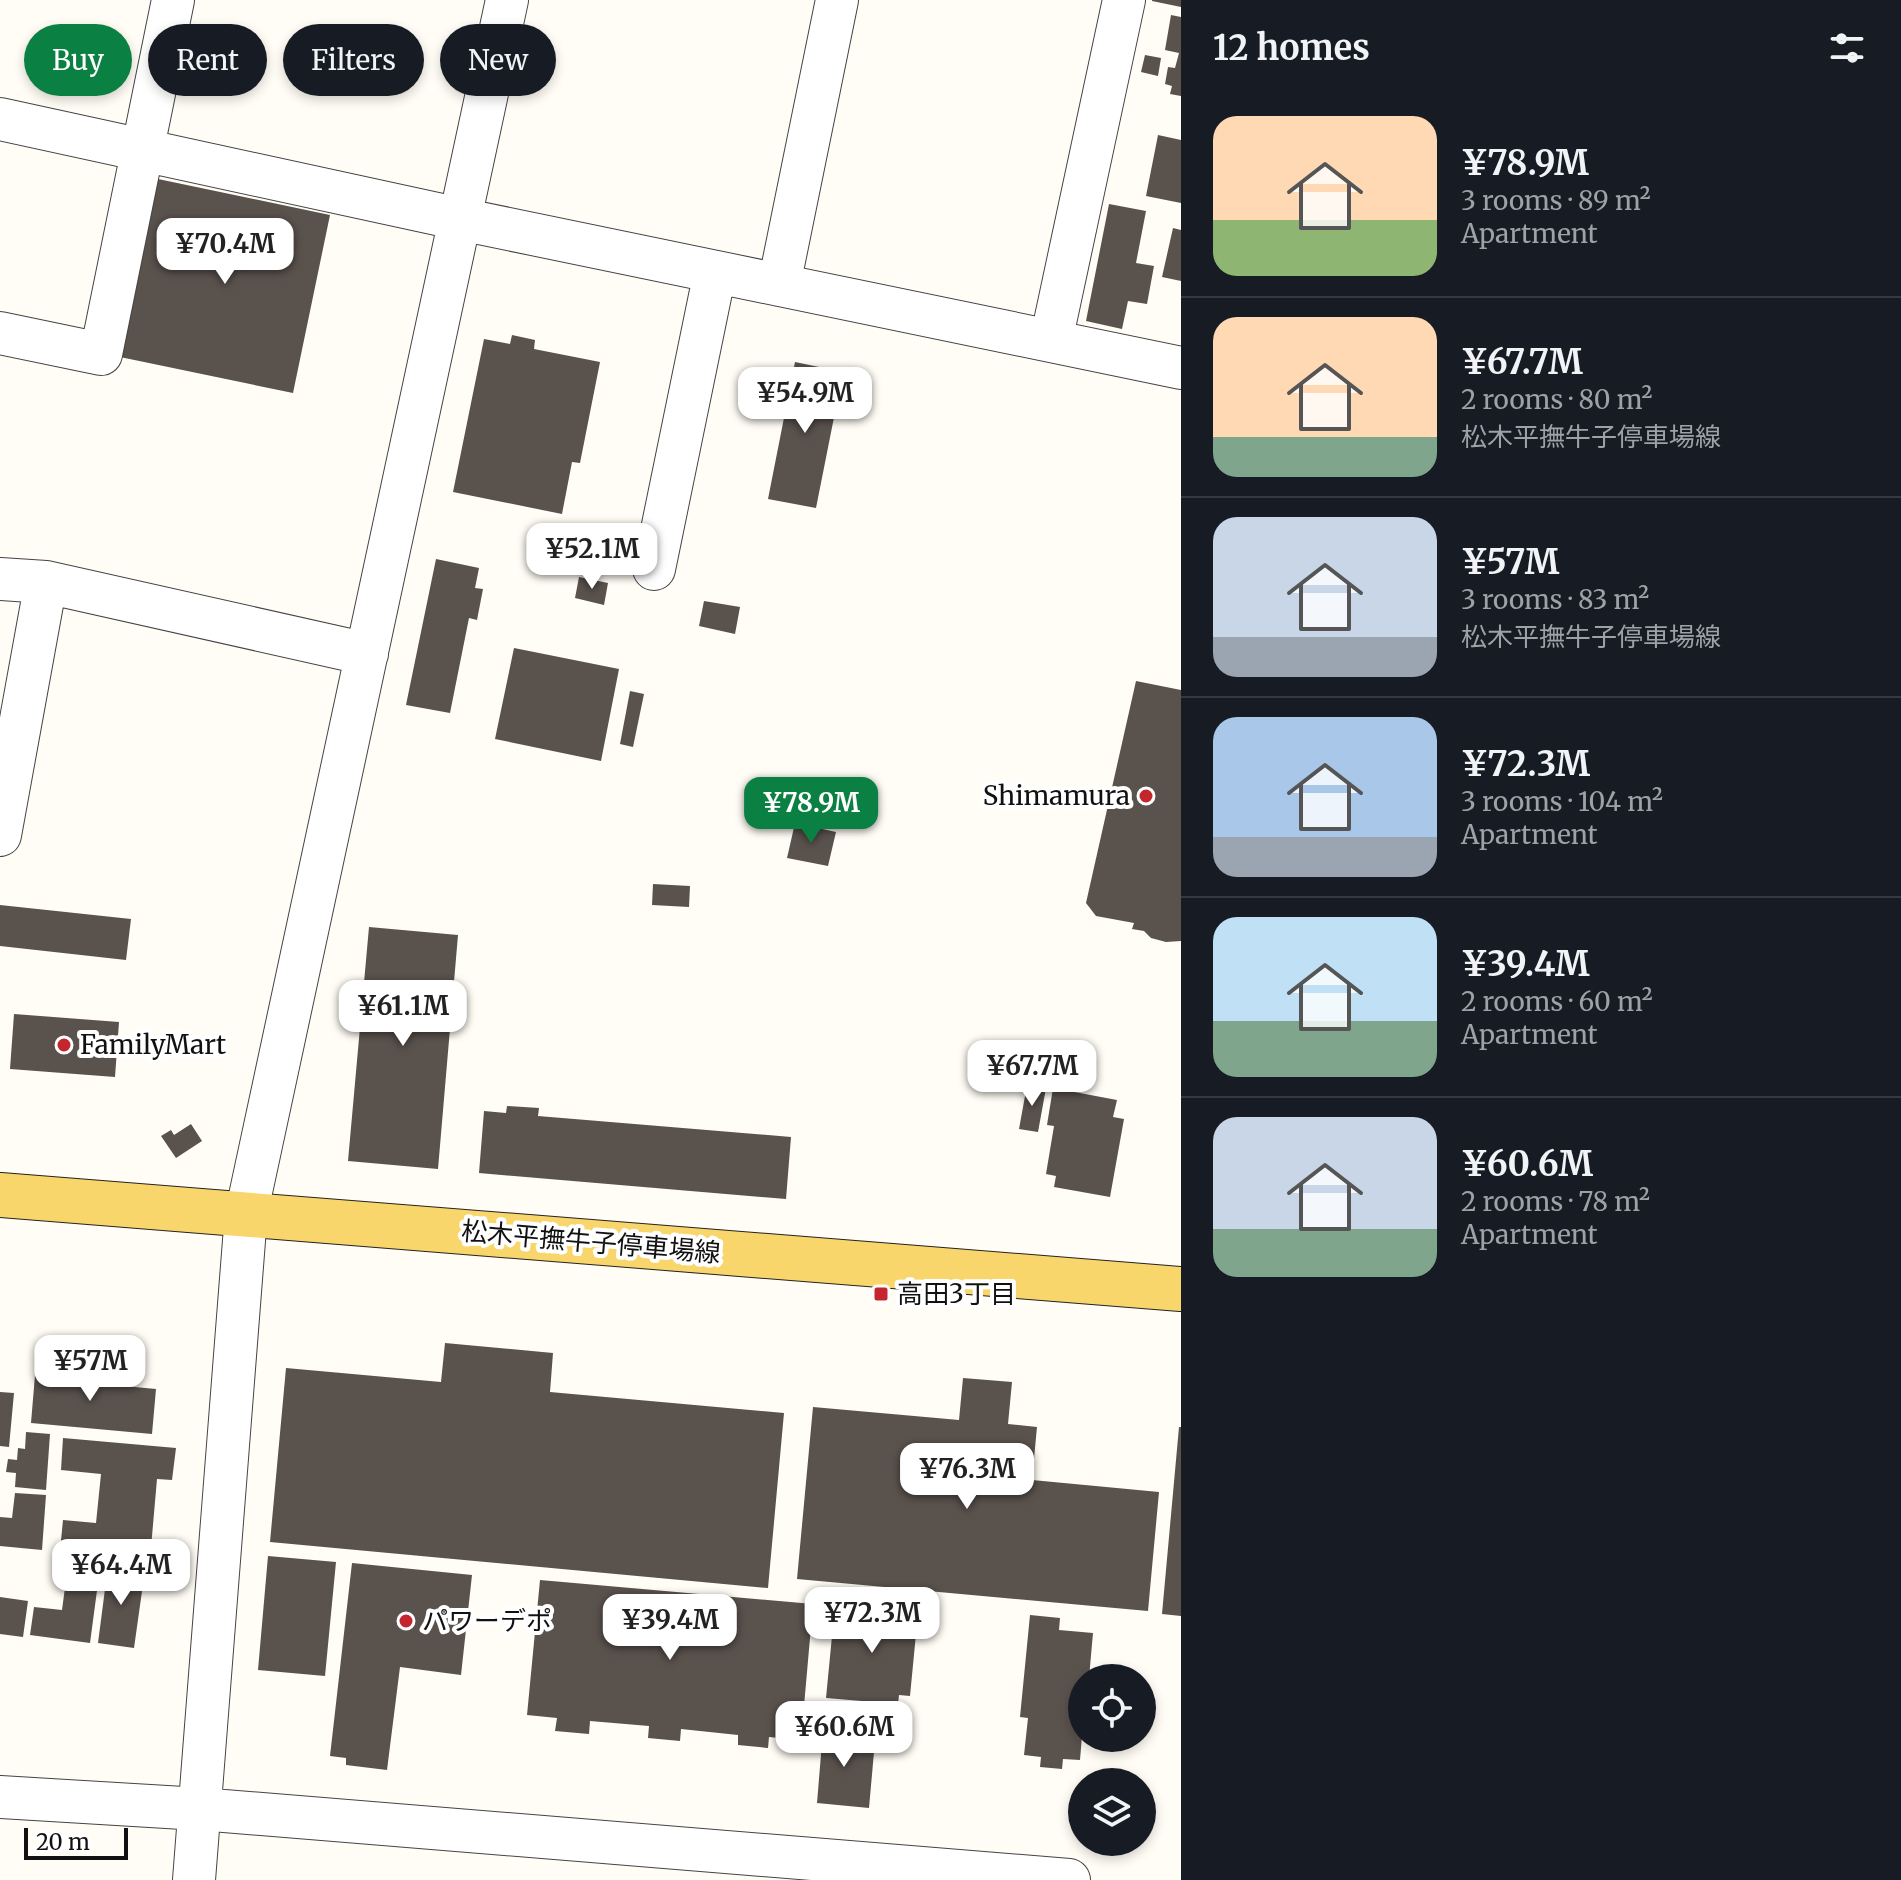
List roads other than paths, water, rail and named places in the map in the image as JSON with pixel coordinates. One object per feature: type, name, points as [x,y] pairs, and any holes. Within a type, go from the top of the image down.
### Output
[{"type":"main road","name":"松木平撫牛子停車場線","points":[[0,1195],[1181,1289]]},
{"type":"street","points":[[0,333],[101,354],[173,0]]},
{"type":"street","points":[[194,1880],[246,1215],[507,0]]},
{"type":"street","points":[[779,285],[837,0]]},
{"type":"street","points":[[1051,341],[1124,0]]},
{"type":"street","points":[[0,119],[460,219],[1181,368]]},
{"type":"street","points":[[654,569],[715,272]]},
{"type":"street","points":[[0,579],[46,582],[367,654]]},
{"type":"street","points":[[0,835],[46,582]]},
{"type":"street","points":[[0,1797],[200,1809],[1069,1880]]},
{"type":"place","name":"Shimamura","points":[[1146,796]]},
{"type":"place","name":"FamilyMart","points":[[64,1045]]},
{"type":"place","name":"高田3丁目","points":[[881,1294]]},
{"type":"place","name":"パワーデポ","points":[[406,1621]]}]
